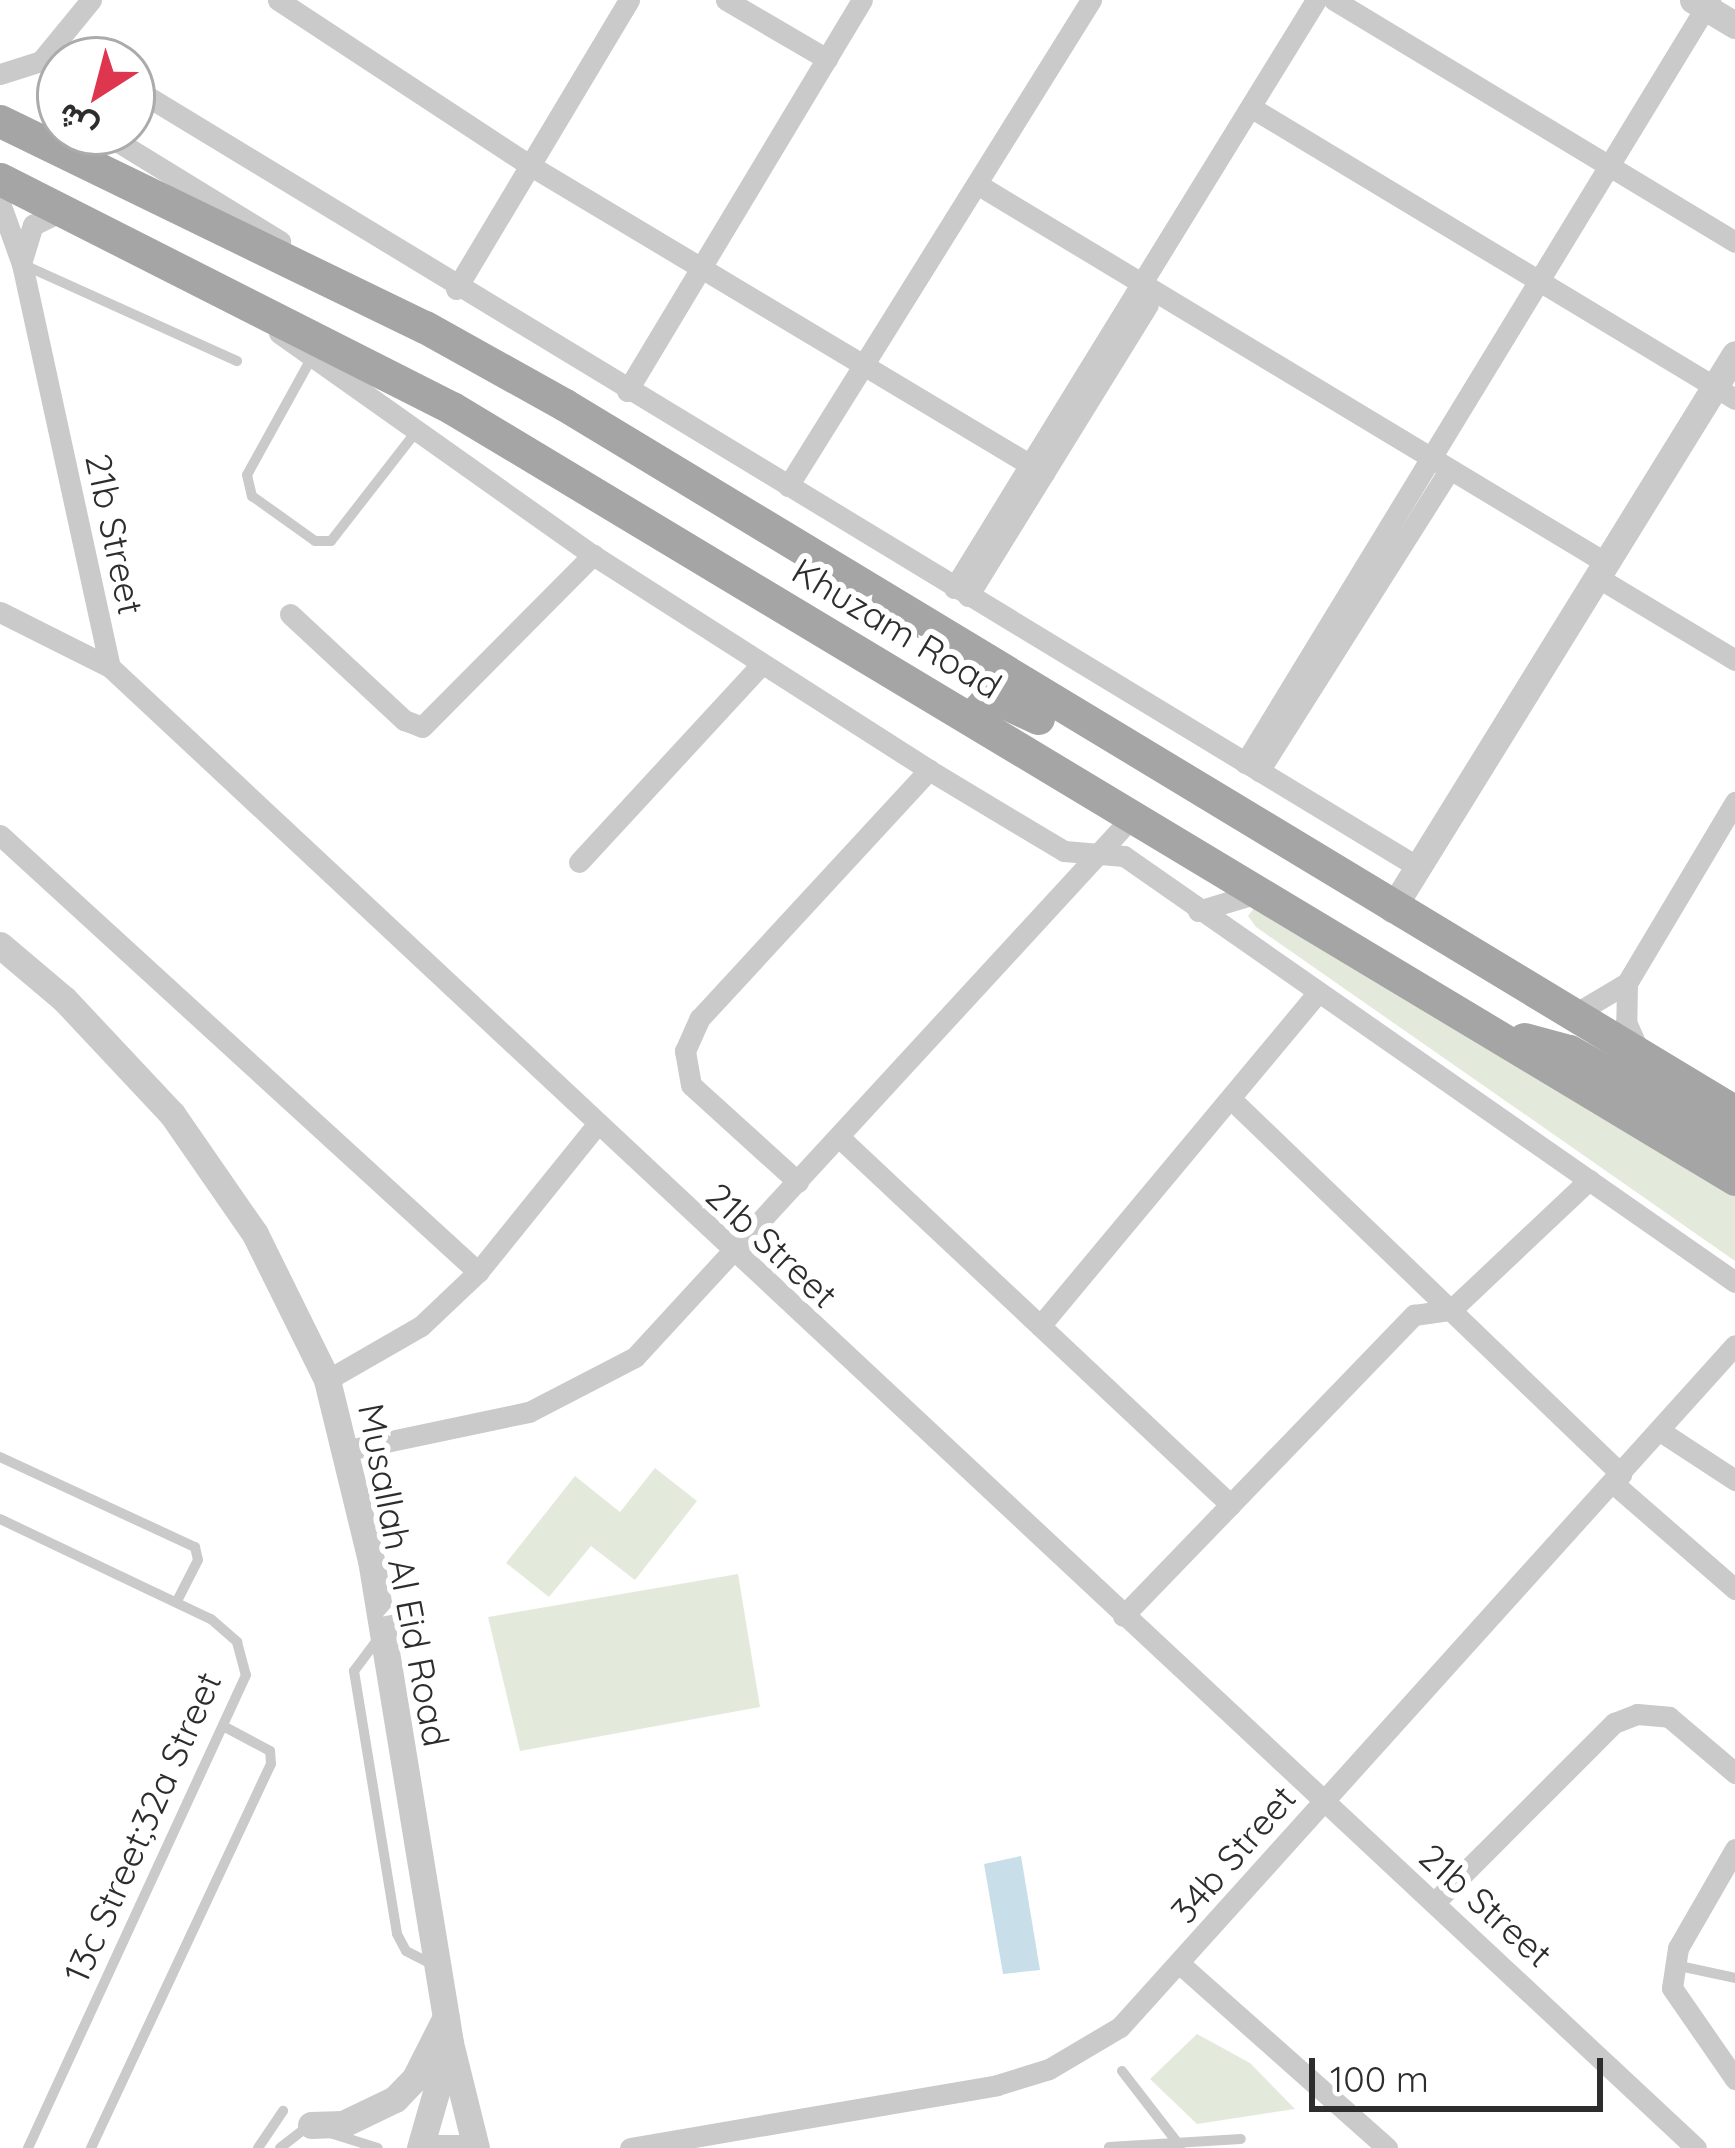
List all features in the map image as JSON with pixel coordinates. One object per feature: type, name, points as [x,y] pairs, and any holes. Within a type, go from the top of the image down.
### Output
[{"type":"main road","name":"Khuzam Road","points":[[0,121],[425,327],[1735,1112]]},
{"type":"main road","name":"Khuzam Road","points":[[0,179],[234,292],[452,408],[1265,890],[1482,1028],[1735,1179]]},
{"type":"main road","points":[[971,718],[982,701],[1003,697],[1086,746],[1139,754]]},
{"type":"main road","points":[[1482,1028],[1569,1051],[1735,1144]]},
{"type":"street","points":[[70,36],[91,0]]},
{"type":"street","points":[[278,0],[531,166],[1038,469]]},
{"type":"street","points":[[456,289],[629,0]]},
{"type":"street","points":[[726,0],[827,59]]},
{"type":"street","points":[[627,391],[862,0]]},
{"type":"street","points":[[788,486],[1091,0]]},
{"type":"street","points":[[961,592],[1149,290],[1316,0]]},
{"type":"street","points":[[1334,0],[1735,242]]},
{"type":"street","points":[[1252,767],[1440,465],[1703,2],[1735,25]]},
{"type":"street","points":[[0,74],[36,66]]},
{"type":"street","points":[[156,102],[456,289],[1418,867]]},
{"type":"street","points":[[1252,108],[1540,287],[1725,392]]},
{"type":"street","points":[[142,156],[425,327]]},
{"type":"street","points":[[976,184],[1440,465],[1735,660]]},
{"type":"street","name":"21b Street","points":[[0,203],[22,263],[110,667],[595,1127],[1696,2148]]},
{"type":"street","points":[[22,263],[32,225],[66,209]]},
{"type":"street","points":[[234,292],[311,358],[593,555],[761,665],[1064,851],[1106,851],[1735,1282]]},
{"type":"street","points":[[1392,909],[1601,570],[1725,392],[1735,354]]},
{"type":"street","points":[[290,614],[404,720],[422,727],[593,555]]},
{"type":"street","points":[[0,612],[110,667]]},
{"type":"street","points":[[579,862],[761,665]]},
{"type":"street","points":[[798,1182],[691,1084],[685,1051],[700,1018],[929,770]]},
{"type":"street","points":[[1573,1015],[1627,983],[1735,802]]},
{"type":"street","points":[[348,1450],[479,1427],[573,1396],[635,1357],[1106,851],[1134,815]]},
{"type":"street","points":[[0,865],[7,840],[478,1272]]},
{"type":"street","points":[[1198,910],[1265,890]]},
{"type":"street","name":"Musallah Al Eid Road","points":[[0,945],[64,999],[172,1114],[255,1234],[327,1380],[348,1450],[448,2030],[476,2148]]},
{"type":"street","points":[[1627,983],[1626,1022],[1642,1057]]},
{"type":"street","points":[[1040,1326],[1317,993]]},
{"type":"street","points":[[1232,1100],[1735,1589]]},
{"type":"street","points":[[327,1380],[421,1327],[478,1272],[595,1127]]},
{"type":"street","points":[[839,1138],[1231,1505]]},
{"type":"street","points":[[1124,1616],[1414,1316],[1451,1310],[1588,1180]]},
{"type":"street","name":"34b Street","points":[[630,2148],[997,2085],[1049,2069],[1120,2027],[1735,1345]]},
{"type":"street","points":[[1660,1431],[1735,1480]]},
{"type":"street","points":[[1434,1903],[1614,1723],[1637,1714],[1669,1717],[1735,1773]]},
{"type":"street","points":[[1735,1849],[1672,1964],[1679,2010],[1735,2079]]},
{"type":"street","points":[[1180,1964],[1387,2148]]},
{"type":"street","points":[[319,2136],[395,2099],[416,2078],[448,2030]]},
{"type":"street","name":"Musallah Al Eid Road","points":[[421,2148],[448,2030]]},
{"type":"street","points":[[434,2148],[460,2148]]},
{"type":"lane","points":[[22,263],[237,361]]},
{"type":"lane","points":[[311,358],[244,480],[268,507],[315,541],[332,541],[415,433]]},
{"type":"lane","points":[[0,1457],[195,1547],[198,1560],[177,1601]]},
{"type":"lane","name":"13c Street;32a Street","points":[[0,1519],[177,1601],[226,1629],[244,1658],[242,1692],[28,2148]]},
{"type":"lane","points":[[91,2148],[272,1759],[225,1727]]},
{"type":"lane","points":[[1672,1964],[1733,1972]]},
{"type":"lane","points":[[1122,2071],[1180,2146]]},
{"type":"lane","points":[[258,2148],[283,2111]]},
{"type":"lane","points":[[280,2148],[319,2136],[378,2148]]},
{"type":"lane","points":[[319,2136],[350,2148]]},
{"type":"lane","points":[[1109,2147],[1241,2139]]},
{"type":"green space","points":[[1254,908],[1735,1195],[1735,1261],[1256,927],[1248,916]]},
{"type":"green space","points":[[655,1468],[697,1501],[635,1580],[591,1546],[549,1597],[506,1563],[575,1476],[620,1512]]},
{"type":"green space","points":[[738,1574],[760,1707],[520,1751],[488,1617]]},
{"type":"green space","points":[[1197,2034],[1250,2063],[1295,2109],[1197,2124],[1150,2079]]},
{"type":"water","points":[[1021,1856],[1040,1970],[1003,1974],[984,1864]]}]
